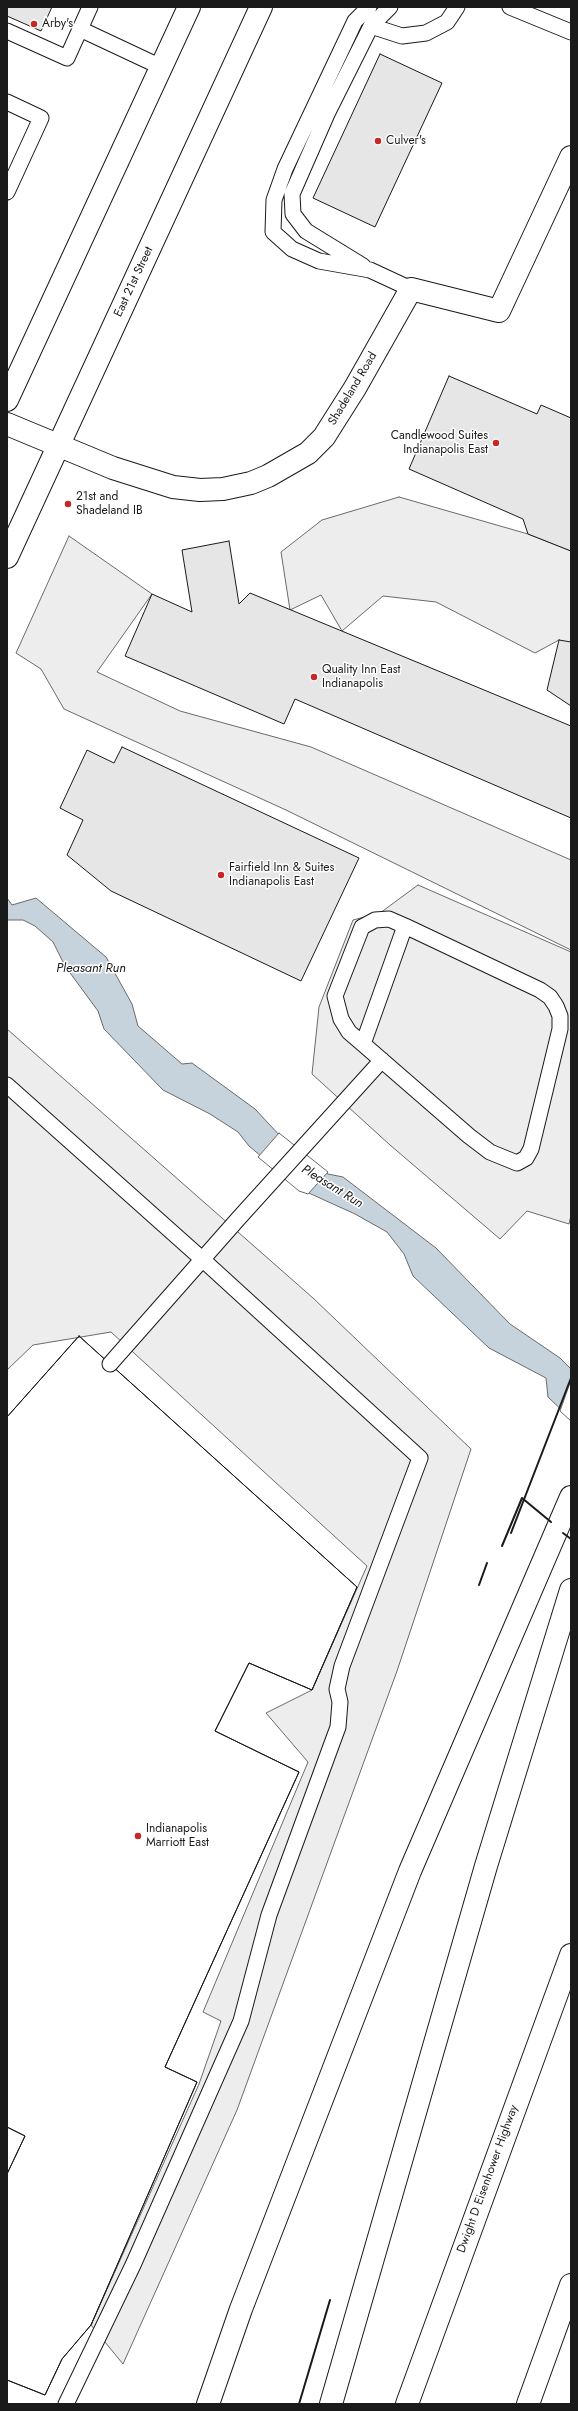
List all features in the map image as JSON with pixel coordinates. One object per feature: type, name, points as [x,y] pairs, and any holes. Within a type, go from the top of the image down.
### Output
[{"type":"main road","points":[[7,400],[189,7]]},
{"type":"main road","name":"East 21st Street","points":[[7,557],[261,7]]},
{"type":"main road","points":[[411,289],[499,311],[571,157]]},
{"type":"main road","name":"Shadeland Road","points":[[7,424],[113,468],[181,489],[223,489],[251,483],[268,476],[308,453],[324,437],[355,388],[411,289]]},
{"type":"main road","points":[[208,2404],[242,2309],[410,1871],[571,1497]]},
{"type":"main road","points":[[331,2404],[486,1866],[571,1590]]},
{"type":"main road","name":"Dwight D Eisenhower Highway","points":[[407,2404],[571,1955]]},
{"type":"main road","points":[[528,2404],[571,2285]]},
{"type":"main road","points":[[193,2404],[242,2309]]},
{"type":"lane","points":[[7,31],[68,58],[90,7]]},
{"type":"lane","points":[[369,7],[355,21],[285,169],[274,200],[273,232],[292,249],[319,262],[370,270]]},
{"type":"lane","points":[[390,7],[371,26],[327,114],[292,194],[293,214],[306,231],[370,270],[411,289]]},
{"type":"lane","points":[[371,26],[402,36],[426,32],[447,22],[457,7]]},
{"type":"lane","points":[[510,7],[571,32]]},
{"type":"lane","points":[[80,29],[161,67]]},
{"type":"lane","points":[[7,102],[41,118],[7,192]]},
{"type":"lane","points":[[389,919],[405,926],[540,990],[550,997],[556,1006],[560,1016],[560,1029],[531,1149],[526,1158],[516,1163],[490,1152],[349,1032],[341,1019],[335,996],[362,927],[375,920],[389,919]]},
{"type":"lane","points":[[363,1044],[405,926]]},
{"type":"lane","points":[[110,1364],[337,1107],[382,1060]]},
{"type":"lane","points":[[7,1085],[202,1259],[420,1458],[342,1666],[337,1689],[340,1702],[338,1727],[269,1915],[241,2021],[133,2265],[66,2404]]},
{"type":"shaded area","points":[[399,497],[528,534],[571,551],[571,644],[559,640],[535,653],[436,602],[383,596],[342,631],[321,595],[290,610],[281,552],[322,520]]},
{"type":"shaded area","points":[[69,536],[152,594],[97,672],[180,711],[311,747],[571,860],[571,950],[286,810],[64,709],[41,669],[16,653]]},
{"type":"shaded area","points":[[418,885],[571,952],[571,1215],[569,1224],[527,1211],[500,1239],[390,1145],[312,1074],[319,1007],[353,920],[380,913]]},
{"type":"shaded area","points":[[7,1029],[313,1298],[471,1449],[397,1671],[237,2110],[123,2364],[91,2325],[199,2084],[221,2021],[203,2012],[308,1762],[266,1713],[312,1690],[367,1566],[111,1332],[33,1345],[7,1370]]},
{"type":"water","name":"Pleasant Run","points":[[7,898],[12,905],[36,898],[106,957],[132,1004],[138,1026],[182,1064],[192,1063],[255,1109],[283,1139],[328,1174],[343,1177],[436,1248],[510,1324],[560,1358],[571,1369],[571,1419],[548,1397],[546,1378],[489,1348],[413,1276],[404,1254],[387,1232],[355,1214],[300,1189],[249,1146],[238,1132],[210,1114],[163,1090],[104,1029],[98,1011],[65,966],[53,942],[35,926],[23,920],[7,920]]},
{"type":"pier","points":[[279,1133],[328,1172],[308,1194],[299,1191],[258,1157]]},
{"type":"pier","points":[[571,1380],[571,1421],[560,1411]]},
{"type":"building","name":"Arby's","points":[[7,7],[52,7],[41,31],[7,16]]},
{"type":"building","name":"Culver's","points":[[380,54],[442,83],[375,227],[313,198]]},
{"type":"building","name":"Candlewood Suites Indianapolis East","points":[[449,376],[537,414],[541,405],[571,418],[571,551],[528,534],[523,519],[409,469]]},
{"type":"building","name":"Quality Inn East Indianapolis","points":[[229,541],[239,604],[250,593],[571,726],[571,818],[295,699],[284,724],[125,656],[152,594],[192,612],[182,550]]},
{"type":"building","points":[[559,640],[571,642],[571,706],[547,690]]},
{"type":"building","name":"Fairfield Inn & Suites Indianapolis East","points":[[122,747],[359,858],[301,981],[111,891],[67,855],[83,820],[60,808],[87,750],[114,763]]},
{"type":"building","name":"Indianapolis Marriott East","points":[[79,1336],[357,1587],[312,1690],[249,1663],[215,1731],[299,1772],[165,2067],[197,2082],[91,2325],[62,2359],[45,2395],[7,2380],[7,2174],[25,2136],[7,2127],[7,1417]]},
{"type":"building","name":"Indianapolis Marriott East","points":[[79,1336],[357,1587],[312,1690],[249,1663],[215,1731],[299,1772],[165,2067],[197,2082],[91,2325],[62,2359],[45,2395],[7,2380],[7,2174],[25,2136],[7,2127],[7,1417]]},
{"type":"wall","points":[[511,1533],[571,1378]]},
{"type":"wall","points":[[502,1546],[522,1498],[551,1522]]},
{"type":"wall","points":[[563,1533],[571,1539]]},
{"type":"wall","points":[[479,1585],[487,1563]]},
{"type":"wall","points":[[299,2404],[330,2300]]},
{"type":"place","name":"Arby's","points":[[34,24]]},
{"type":"place","name":"Culver's","points":[[378,141]]},
{"type":"place","name":"Candlewood Suites Indianapolis East","points":[[496,443]]},
{"type":"place","name":"21st and Shadeland IB","points":[[68,504]]},
{"type":"place","name":"Quality Inn East Indianapolis","points":[[314,677]]},
{"type":"place","name":"Fairfield Inn & Suites Indianapolis East","points":[[221,875]]},
{"type":"place","name":"Indianapolis Marriott East","points":[[138,1836]]}]
